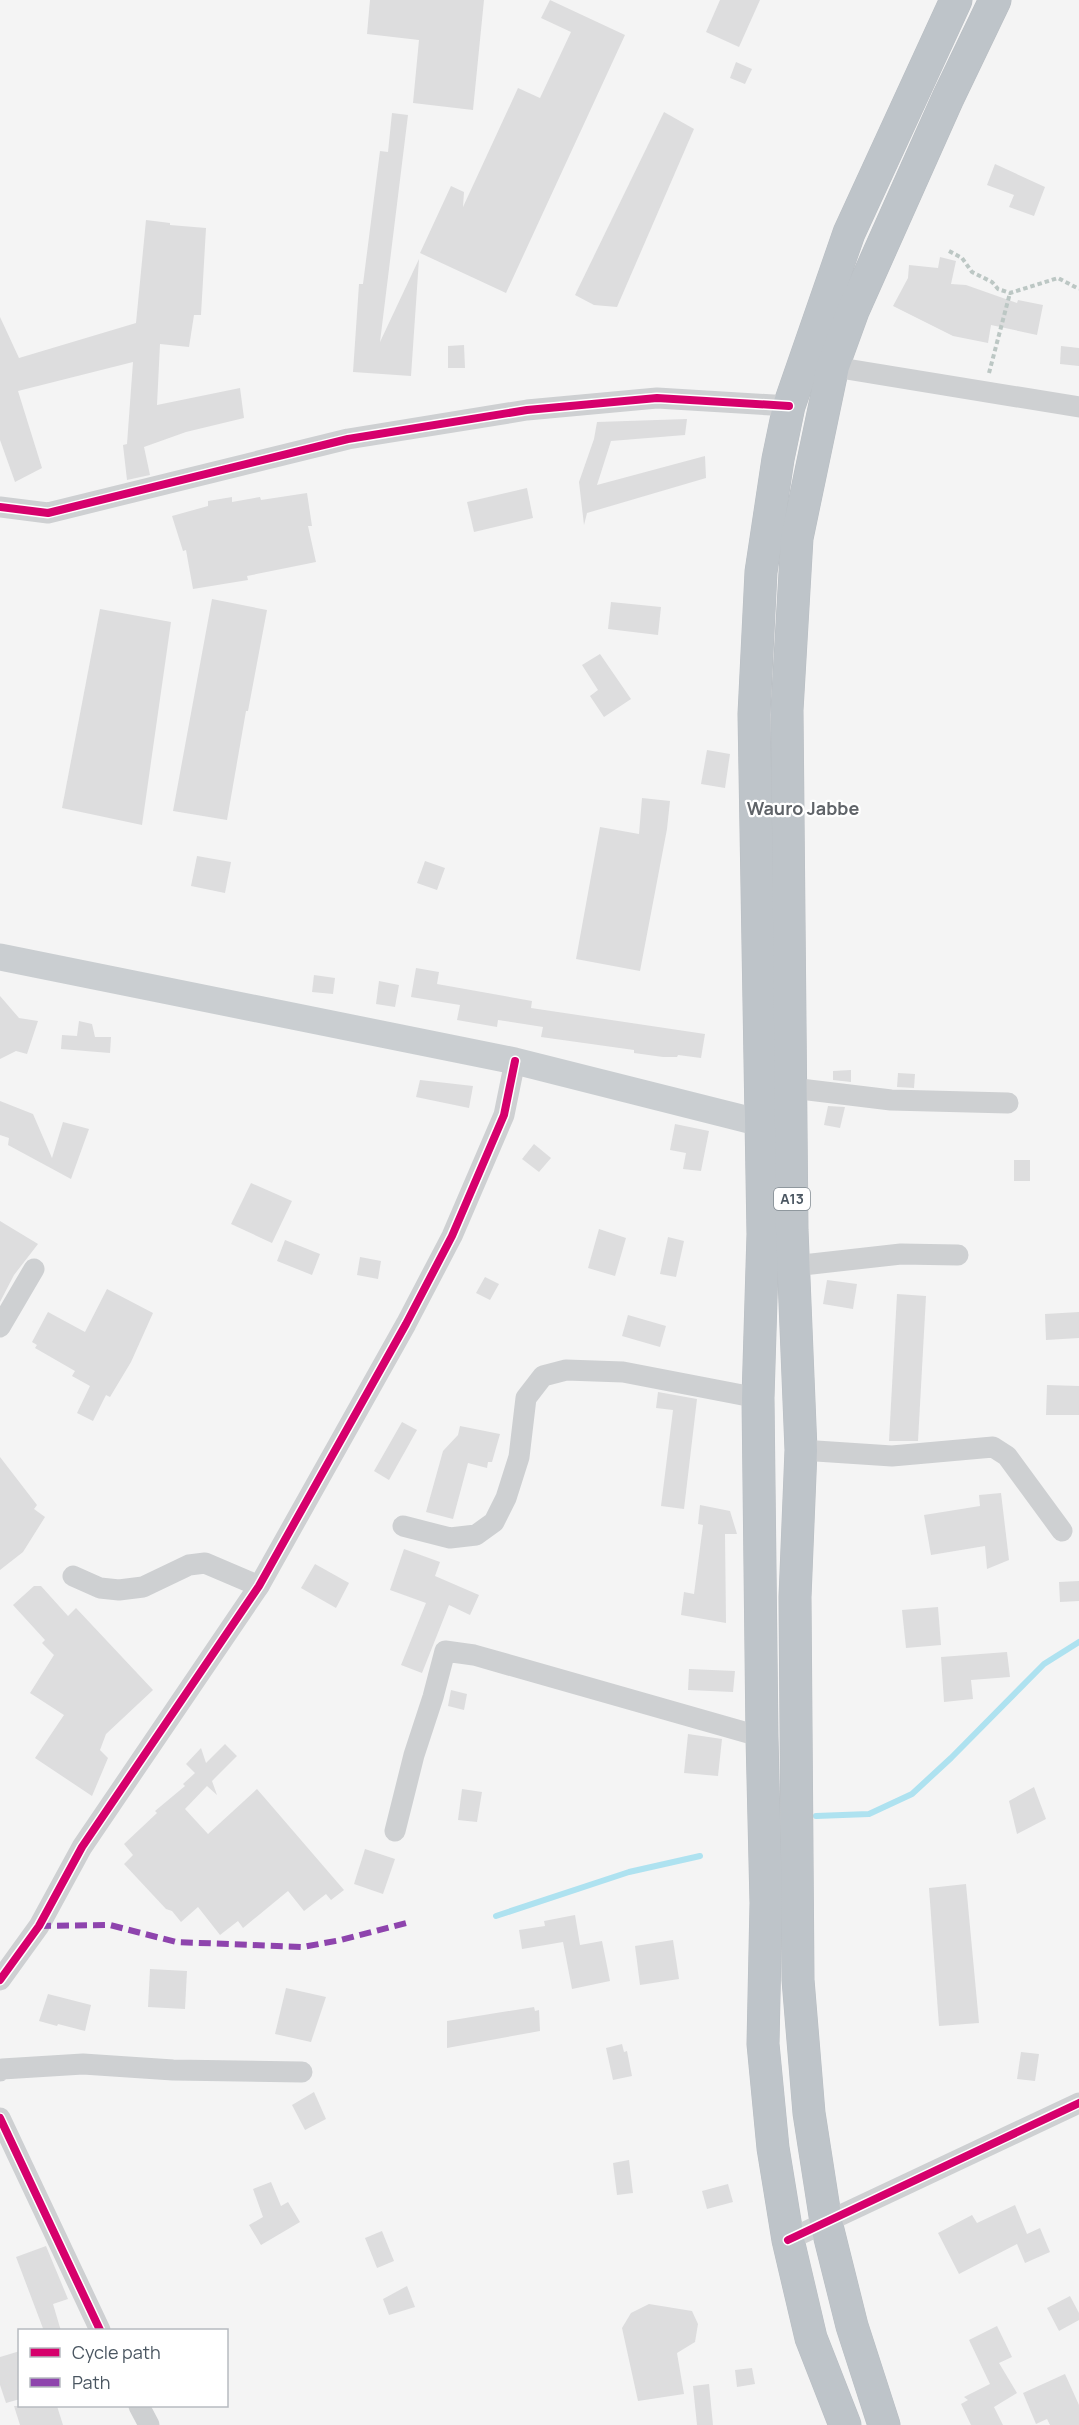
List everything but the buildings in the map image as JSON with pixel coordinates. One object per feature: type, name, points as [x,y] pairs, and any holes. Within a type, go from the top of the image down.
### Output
[{"type":"highway","name":"A13","points":[[845,2425],[811,2338],[788,2240],[772,2148],[763,2044],[766,1903],[758,1398],[763,1234],[777,1127],[792,1088],[787,710],[797,538],[818,364],[849,233],[956,0]]},
{"type":"highway","name":"A13","points":[[884,2425],[852,2326],[826,2222],[809,2113],[798,1980],[795,1597],[801,1450],[794,1266],[777,1127],[754,714],[761,572],[778,459],[789,406],[853,311],[948,98],[995,0]]},
{"type":"main road","points":[[0,957],[515,1061],[777,1127]]},
{"type":"street","points":[[818,364],[1079,407]]},
{"type":"street","points":[[0,507],[48,513],[348,439],[527,410],[657,398],[789,406]]},
{"type":"street","points":[[0,1980],[39,1926],[82,1847],[259,1586],[406,1324],[452,1236],[504,1115],[515,1061]]},
{"type":"street","points":[[792,1088],[891,1100],[1008,1103]]},
{"type":"street","points":[[794,1266],[901,1254],[958,1255]]},
{"type":"street","points":[[0,1327],[34,1269]]},
{"type":"street","points":[[404,1526],[450,1538],[476,1534],[494,1521],[507,1498],[519,1457],[526,1398],[543,1376],[566,1370],[623,1372],[758,1398]]},
{"type":"street","points":[[801,1450],[892,1456],[993,1447],[1007,1456],[1062,1531]]},
{"type":"street","points":[[73,1576],[100,1588],[119,1590],[143,1587],[189,1565],[205,1563],[259,1586]]},
{"type":"street","points":[[395,1832],[414,1755],[445,1651],[474,1655],[762,1737]]},
{"type":"street","points":[[0,2071],[2,2069],[83,2064],[173,2070],[302,2072]]},
{"type":"street","points":[[788,2240],[1079,2103]]},
{"type":"street","points":[[0,2118],[99,2329]]},
{"type":"street","points":[[140,2407],[149,2425]]},
{"type":"path","points":[[948,251],[962,258],[972,272],[992,282],[998,290],[1010,292],[1058,278],[1079,289]]},
{"type":"path","points":[[985,391],[1010,292]]},
{"type":"waterway","points":[[816,1816],[869,1814],[912,1794],[1044,1664],[1079,1642]]},
{"type":"waterway","points":[[496,1916],[629,1872],[700,1856]]},
{"type":"marked path","points":[[39,1926],[110,1925],[176,1942],[303,1947],[341,1940],[410,1922]]},
{"type":"cycle path","points":[[0,507],[48,513],[348,439],[527,410],[657,398],[789,406]]},
{"type":"cycle path","points":[[0,1980],[39,1926],[82,1847],[259,1586],[406,1324],[452,1236],[504,1115],[515,1061]]},
{"type":"cycle path","points":[[788,2240],[1079,2103]]},
{"type":"cycle path","points":[[0,2118],[100,2329]]},
{"type":"district","name":"Wauro Jabbe","points":[[803,809]]}]
